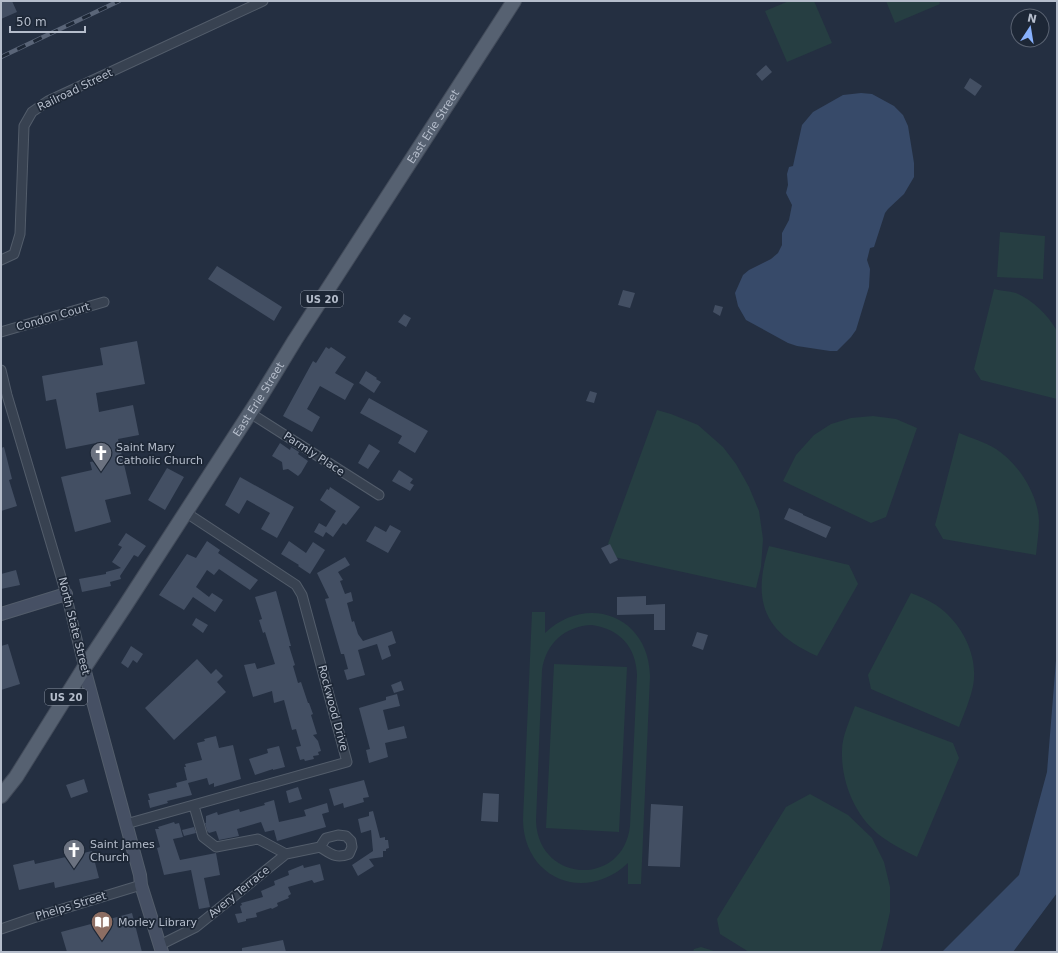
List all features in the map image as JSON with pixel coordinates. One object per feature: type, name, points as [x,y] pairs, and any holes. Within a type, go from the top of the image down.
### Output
[{"type":"main road","name":"East Erie Street","points":[[1,796],[16,777],[84,668],[126,606],[295,340],[514,1]]},
{"type":"main road","points":[[1,614],[66,594]]},
{"type":"main road","name":"North State Street","points":[[84,668],[140,875],[141,885],[161,949]]},
{"type":"street","name":"Railroad Street","points":[[1,260],[14,254],[20,234],[24,126],[32,112],[48,102],[263,1]]},
{"type":"street","name":"Condon Court","points":[[1,332],[104,302]]},
{"type":"street","name":"North State Street","points":[[1,370],[4,396],[66,594],[84,668]]},
{"type":"street","name":"Parmly Place","points":[[250,413],[379,496]]},
{"type":"street","name":"Rockwood Drive","points":[[126,824],[347,762],[300,590],[296,585],[185,512]]},
{"type":"street","points":[[194,806],[203,837],[216,847],[258,839],[286,854]]},
{"type":"street","name":"Avery Terrace","points":[[161,949],[196,927],[286,854],[320,847]]},
{"type":"street","name":"Phelps Street","points":[[1,929],[141,885]]},
{"type":"green space","points":[[789,1],[814,1],[832,43],[787,62],[765,11]]},
{"type":"green space","points":[[886,1],[939,1],[940,4],[895,23]]},
{"type":"green space","points":[[1000,232],[1045,236],[1043,279],[997,277]]},
{"type":"green space","points":[[994,289],[1016,293],[1034,304],[1045,314],[1057,331],[1057,399],[981,380],[974,369]]},
{"type":"green space","points":[[657,410],[698,425],[723,447],[736,464],[749,487],[759,511],[763,539],[761,567],[756,588],[614,557],[608,544]]},
{"type":"green space","points":[[873,416],[896,419],[917,428],[886,517],[871,523],[783,481],[796,455],[814,435],[831,424],[851,418]]},
{"type":"green space","points":[[959,433],[983,442],[996,449],[1012,462],[1025,480],[1031,490],[1038,511],[1039,525],[1036,555],[943,539],[935,525]]},
{"type":"green space","points":[[769,546],[849,565],[858,584],[817,656],[799,647],[784,636],[766,613],[762,599],[762,583]]},
{"type":"green space","points":[[911,593],[933,603],[945,612],[960,630],[971,651],[974,674],[973,686],[969,702],[959,727],[871,689],[868,675]]},
{"type":"green space","points":[[532,612],[545,612],[545,633],[562,621],[579,614],[596,613],[613,617],[627,625],[639,638],[647,655],[650,676],[641,884],[628,884],[628,863],[611,875],[594,882],[577,883],[560,879],[546,871],[534,858],[526,841],[523,820]],"holes":[[[592,625],[602,627],[618,635],[625,641],[630,648],[636,665],[637,675],[630,826],[624,846],[613,860],[598,868],[581,870],[565,866],[551,857],[540,842],[536,821],[542,670],[544,660],[552,644],[558,638],[565,633],[582,626]]]},
{"type":"green space","points":[[554,664],[627,667],[619,832],[546,828]]},
{"type":"green space","points":[[855,706],[953,743],[959,758],[917,857],[890,843],[873,829],[858,810],[847,787],[842,763],[842,745]]},
{"type":"green space","points":[[810,794],[848,815],[872,838],[884,862],[890,887],[890,912],[880,952],[749,952],[720,934],[717,919],[786,807]]},
{"type":"green space","points":[[701,947],[717,952],[693,952],[694,949]]},
{"type":"water","points":[[861,93],[872,94],[894,106],[903,115],[908,126],[914,163],[914,177],[904,194],[885,213],[874,247],[870,248],[867,260],[870,269],[869,287],[856,330],[837,351],[797,346],[788,343],[746,320],[738,306],[735,293],[743,275],[749,270],[771,259],[778,253],[782,245],[782,233],[789,220],[792,205],[786,193],[788,185],[787,174],[789,167],[793,166],[802,125],[813,112],[843,95]]},
{"type":"water","points":[[1057,648],[1057,893],[1013,952],[942,952],[1019,875],[1047,772]]},
{"type":"building","points":[[1,1],[12,1],[17,12],[1,19]]},
{"type":"building","points":[[766,65],[772,72],[762,81],[756,74]]},
{"type":"building","points":[[970,78],[982,86],[975,96],[964,88]]},
{"type":"building","points":[[217,266],[282,307],[274,321],[208,279]]},
{"type":"building","points":[[623,290],[635,293],[630,308],[618,305]]},
{"type":"building","points":[[715,305],[723,307],[720,316],[713,312]]},
{"type":"building","points":[[404,314],[411,318],[406,327],[398,322]]},
{"type":"building","points":[[137,341],[145,384],[96,393],[99,412],[133,405],[139,435],[118,439],[131,494],[105,500],[111,522],[75,532],[61,477],[92,470],[90,462],[105,459],[101,442],[66,449],[56,399],[46,401],[42,376],[103,365],[100,348]]},
{"type":"building","points":[[326,347],[329,349],[331,347],[346,357],[335,373],[354,384],[345,400],[320,386],[307,409],[320,417],[312,432],[283,416],[313,361],[316,363]]},
{"type":"building","points":[[366,371],[381,382],[374,393],[359,383]]},
{"type":"building","points":[[590,391],[597,393],[594,403],[586,401]]},
{"type":"building","points":[[369,398],[428,431],[415,453],[398,443],[402,436],[360,413]]},
{"type":"building","points":[[280,443],[290,450],[291,447],[299,452],[298,454],[308,461],[298,476],[288,469],[283,470],[282,462],[272,456]]},
{"type":"building","points":[[369,444],[380,451],[368,469],[358,463]]},
{"type":"building","points":[[4,447],[12,479],[9,480],[17,506],[1,511],[1,448]]},
{"type":"building","points":[[167,468],[184,477],[165,510],[148,500]]},
{"type":"building","points":[[399,470],[413,479],[410,483],[414,485],[410,491],[392,481]]},
{"type":"building","points":[[240,477],[294,507],[277,538],[261,529],[270,513],[247,500],[239,514],[225,505]]},
{"type":"building","points":[[330,487],[360,507],[346,525],[343,523],[333,537],[326,532],[323,537],[314,532],[319,523],[326,527],[336,511],[320,500]]},
{"type":"building","points":[[789,508],[831,527],[826,538],[784,519]]},
{"type":"building","points":[[390,525],[401,531],[388,553],[366,541],[375,526],[386,532]]},
{"type":"building","points":[[126,533],[146,546],[138,557],[134,555],[120,576],[121,579],[110,582],[111,586],[82,592],[79,579],[106,574],[106,572],[121,568],[112,562],[122,547],[118,545]]},
{"type":"building","points":[[207,541],[220,550],[218,553],[258,580],[250,590],[219,569],[214,575],[207,570],[196,587],[209,597],[212,593],[223,600],[215,612],[193,597],[184,610],[159,595],[187,554],[196,558]]},
{"type":"building","points":[[289,541],[306,553],[313,542],[325,550],[310,574],[281,554]]},
{"type":"building","points":[[610,544],[618,560],[610,564],[601,548]]},
{"type":"building","points":[[345,557],[350,565],[338,572],[343,580],[340,581],[345,594],[351,592],[353,601],[347,603],[352,622],[354,621],[358,634],[363,641],[392,631],[396,643],[388,646],[391,656],[382,660],[377,644],[358,650],[365,675],[347,680],[344,670],[348,669],[344,654],[341,654],[325,599],[329,598],[317,573]]},
{"type":"building","points":[[16,570],[20,585],[1,589],[1,574]]},
{"type":"building","points":[[276,591],[291,646],[289,646],[295,665],[293,666],[298,683],[301,682],[313,714],[311,715],[317,734],[313,735],[318,741],[321,751],[318,752],[319,755],[313,756],[314,759],[305,761],[304,759],[300,760],[296,747],[301,746],[296,729],[292,730],[284,700],[274,703],[272,691],[253,697],[244,665],[255,663],[257,669],[275,664],[265,632],[263,633],[259,620],[262,619],[255,597]]},
{"type":"building","points":[[646,596],[646,605],[665,604],[665,630],[654,630],[654,614],[617,615],[617,597]]},
{"type":"building","points":[[196,618],[208,625],[203,633],[192,625]]},
{"type":"building","points":[[697,632],[708,635],[703,650],[692,646]]},
{"type":"building","points":[[8,644],[20,684],[1,690],[1,646]]},
{"type":"building","points":[[131,646],[143,654],[137,663],[133,660],[128,668],[121,663]]},
{"type":"building","points":[[197,659],[211,674],[216,669],[223,676],[217,682],[226,692],[174,740],[145,708]]},
{"type":"building","points":[[401,681],[404,690],[394,693],[391,685]]},
{"type":"building","points":[[397,694],[400,706],[383,710],[388,730],[404,726],[407,738],[385,743],[388,757],[369,763],[366,750],[370,749],[359,708],[386,700],[386,697]]},
{"type":"building","points":[[216,736],[219,748],[233,745],[241,779],[214,787],[214,783],[209,785],[207,778],[188,783],[192,795],[167,801],[168,803],[150,808],[148,794],[177,787],[176,783],[187,780],[184,767],[186,767],[185,764],[202,760],[197,743],[205,741],[204,739]]},
{"type":"building","points":[[279,746],[285,767],[255,775],[249,759],[268,753],[267,749]]},
{"type":"building","points":[[84,779],[88,792],[71,798],[66,785]]},
{"type":"building","points":[[364,780],[369,797],[363,798],[364,802],[344,808],[343,803],[334,806],[329,789]]},
{"type":"building","points":[[298,787],[302,799],[289,803],[286,791]]},
{"type":"building","points":[[483,793],[499,794],[498,822],[481,821]]},
{"type":"building","points":[[274,800],[279,822],[306,816],[304,810],[327,803],[329,812],[322,814],[326,827],[277,841],[274,830],[265,832],[261,822],[237,829],[239,836],[219,840],[216,831],[209,833],[207,831],[205,823],[206,816],[217,812],[218,815],[239,809],[240,812],[265,805],[264,803]]},
{"type":"building","points":[[651,804],[683,806],[680,867],[648,866]]},
{"type":"building","points":[[373,811],[380,838],[385,837],[385,840],[388,840],[389,848],[386,849],[386,851],[383,851],[383,857],[369,859],[374,866],[358,876],[352,865],[373,851],[371,830],[361,833],[358,819],[369,816],[369,812]]},
{"type":"building","points":[[174,822],[175,824],[179,823],[183,837],[173,839],[180,860],[216,853],[220,875],[204,878],[210,907],[199,909],[191,870],[164,875],[157,848],[160,847],[155,829],[159,829],[158,827]]},
{"type":"building","points":[[194,827],[196,833],[184,836],[182,830]]},
{"type":"building","points":[[92,851],[99,878],[55,888],[54,882],[19,890],[13,865],[34,860],[35,864]]},
{"type":"building","points":[[320,864],[324,880],[314,883],[312,880],[288,887],[291,894],[288,896],[289,898],[277,903],[278,906],[256,913],[257,917],[246,919],[246,921],[238,923],[235,914],[242,913],[240,906],[242,905],[241,903],[263,897],[261,891],[275,885],[274,881],[289,875],[288,871],[303,865],[304,868]]},
{"type":"building","name":"Morley Library","points":[[132,913],[142,952],[67,952],[61,932]]},
{"type":"building","points":[[283,940],[286,952],[242,952],[242,948]]},
{"type":"railway","points":[[1,57],[119,1]]},
{"type":"place","name":"Saint Mary Catholic Church","points":[[101,472]]},
{"type":"place","name":"Saint James Church","points":[[74,870]]},
{"type":"place","name":"Morley Library","points":[[102,942]]}]
